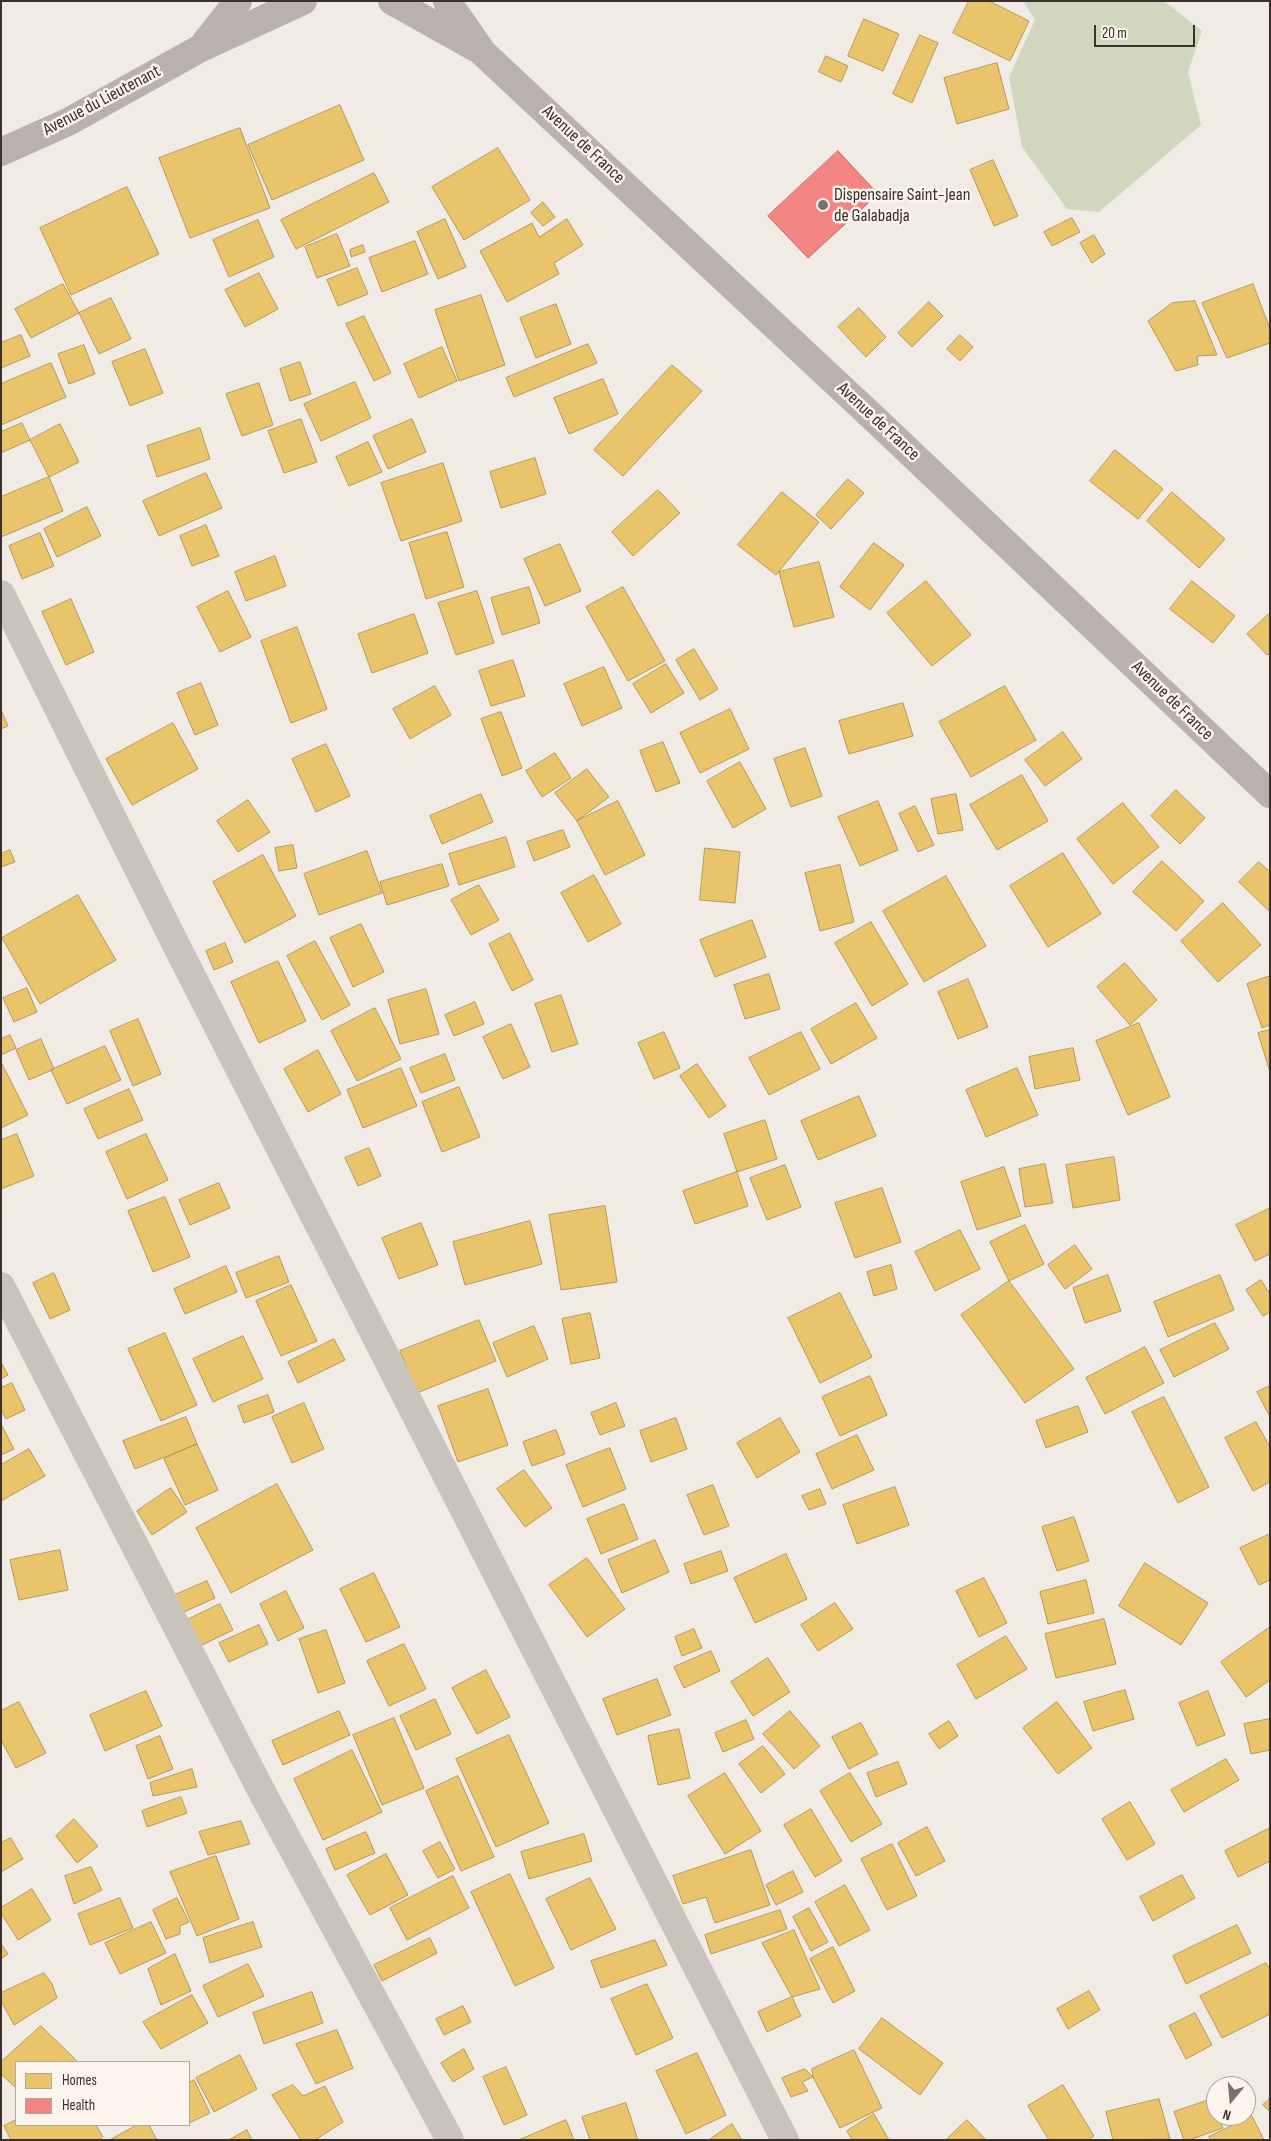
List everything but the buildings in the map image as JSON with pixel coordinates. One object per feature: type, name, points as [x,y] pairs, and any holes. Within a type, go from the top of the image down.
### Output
[{"type":"main road","name":"Avenue du Lieutenant","points":[[201,48],[238,1]]},
{"type":"main road","name":"Avenue du Lieutenant","points":[[1,152],[68,122],[201,48],[303,1]]},
{"type":"main road","name":"Avenue de France","points":[[392,1],[484,53]]},
{"type":"main road","name":"Avenue de France","points":[[447,1],[484,53],[859,404],[1270,794]]},
{"type":"street","points":[[1,594],[179,950],[785,2140]]},
{"type":"street","points":[[1,1286],[263,1794],[450,2140]]},
{"type":"green space","points":[[1023,1],[1164,1],[1202,31],[1188,72],[1201,125],[1099,212],[1067,209],[1022,147],[1009,77],[1035,20]]},
{"type":"place","name":"Dispensaire Saint-Jean de Galabadja","points":[[823,205]]}]
